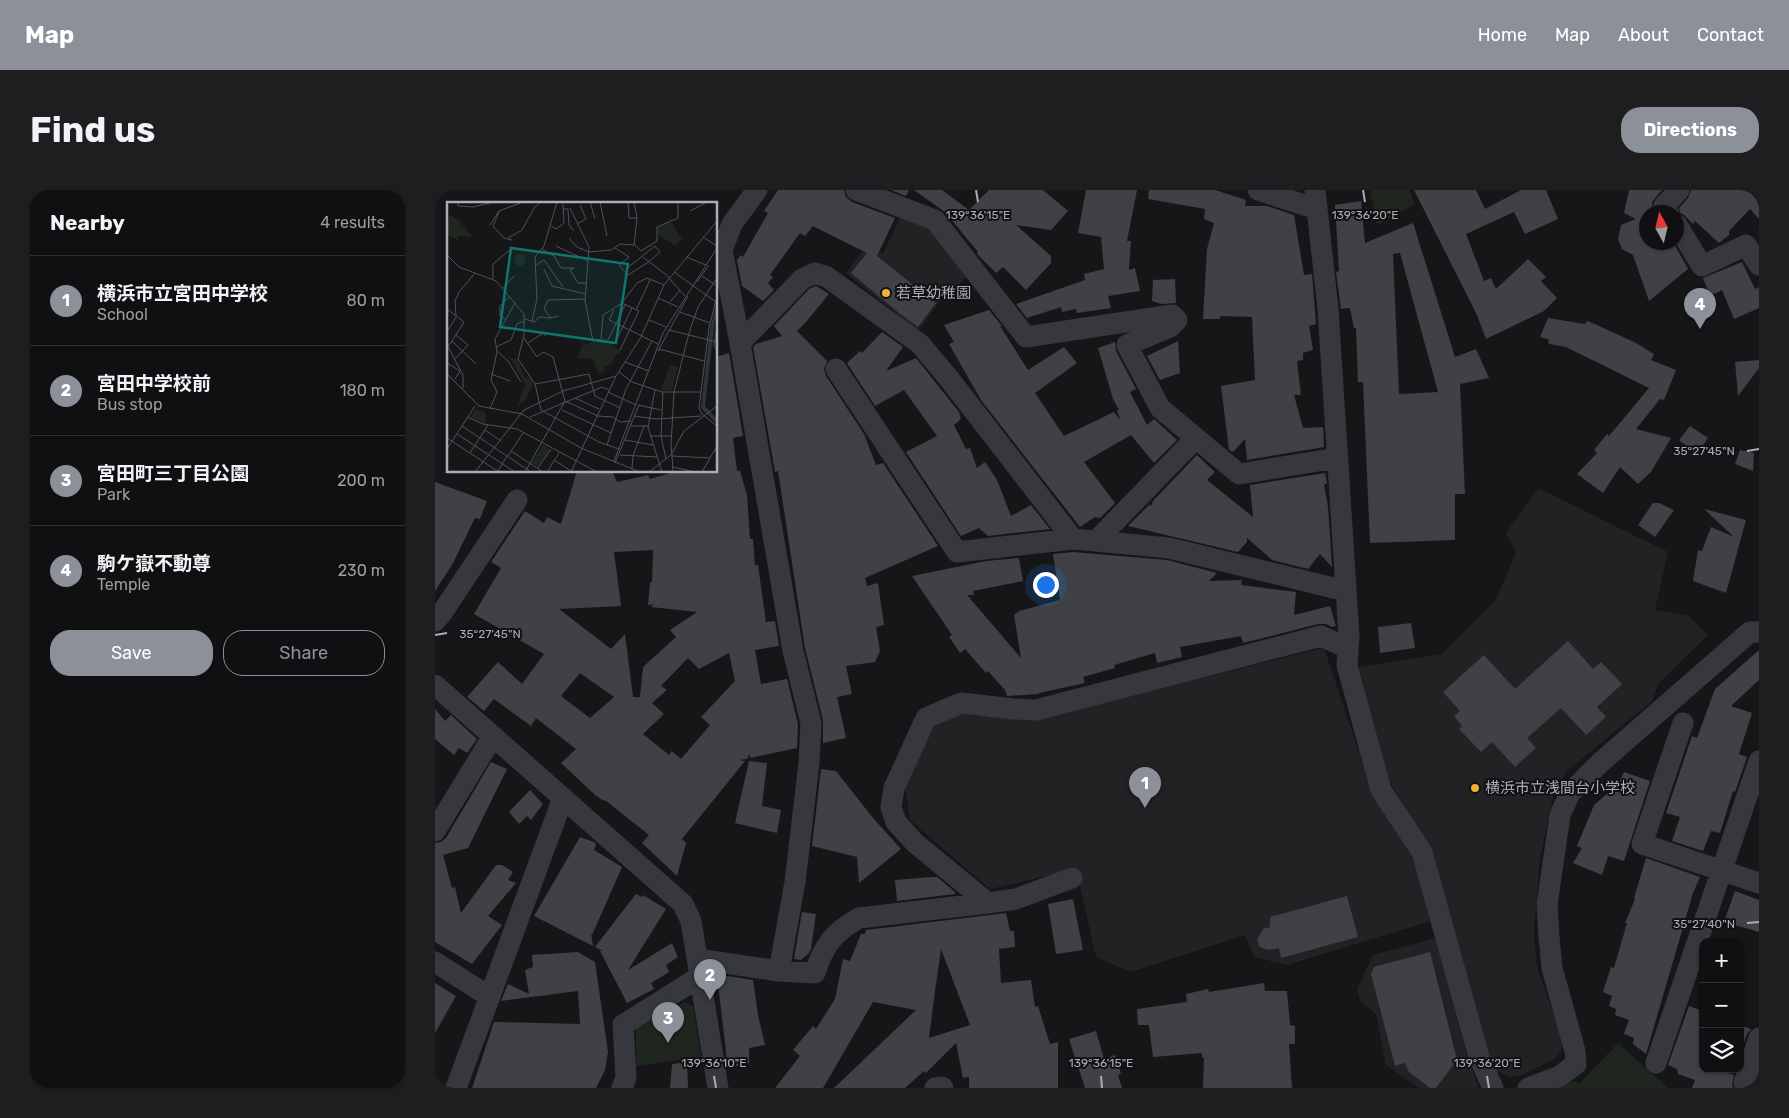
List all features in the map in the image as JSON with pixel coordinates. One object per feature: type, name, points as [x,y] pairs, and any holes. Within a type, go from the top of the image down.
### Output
[{"type":"street","points":[[757,190],[732,224],[722,250],[740,343],[793,651],[811,723],[809,763],[795,882],[779,971]]},
{"type":"street","points":[[856,190],[935,220],[1026,343],[1172,315],[1177,320],[1170,327],[1127,345],[1160,408],[1239,474],[1337,458]]},
{"type":"street","points":[[1258,190],[1316,200],[1328,309],[1349,636],[1347,665],[1381,790],[1422,852],[1479,1057],[1493,1088]]},
{"type":"street","points":[[1665,205],[1679,190]]},
{"type":"street","points":[[1684,236],[1702,266],[1753,239],[1759,265]]},
{"type":"street","points":[[740,343],[802,279],[815,273],[827,277],[920,344],[1073,539]]},
{"type":"street","points":[[836,369],[957,552],[1073,539],[1169,548],[1346,591]]},
{"type":"street","points":[[1096,541],[1196,438]]},
{"type":"street","points":[[435,620],[442,613],[517,500]]},
{"type":"street","points":[[1528,1088],[1560,1076],[1576,1064],[1575,1051],[1552,968],[1547,905],[1560,815],[1570,793],[1600,763],[1749,632],[1758,630]]},
{"type":"street","points":[[987,903],[915,843],[896,822],[891,807],[894,788],[926,718],[961,703],[1014,710],[1036,710],[1321,636],[1347,648]]},
{"type":"street","points":[[435,685],[683,904],[691,921],[700,967],[718,1088]]},
{"type":"street","points":[[1683,723],[1642,844],[1759,883]]},
{"type":"street","points":[[435,831],[493,736]]},
{"type":"street","points":[[1656,1063],[1759,761]]},
{"type":"street","points":[[456,1088],[563,798]]},
{"type":"street","points":[[622,1088],[626,1078],[623,1025],[700,967],[815,973],[820,956],[830,941],[844,926],[859,918],[1016,899],[1072,878]]},
{"type":"street","points":[[435,962],[490,998]]},
{"type":"street","points":[[1744,1083],[1759,1038]]},
{"type":"street","points":[[935,1088],[943,1088]]},
{"type":"shaded area","points":[[1370,190],[1409,190],[1415,204],[1377,225]]},
{"type":"shaded area","points":[[901,215],[929,227],[969,275],[941,300],[918,331],[846,273],[868,244],[883,254]]},
{"type":"shaded area","name":"横浜市立浅間台小学校","points":[[1538,488],[1668,552],[1655,610],[1689,616],[1708,635],[1658,684],[1652,701],[1566,772],[1553,796],[1540,858],[1534,932],[1537,967],[1554,1015],[1564,1032],[1561,1051],[1555,1059],[1522,1075],[1510,1077],[1492,1069],[1430,850],[1389,780],[1359,667],[1442,654],[1495,601],[1516,553],[1506,533]]},
{"type":"shaded area","points":[[1324,648],[1373,795],[1418,861],[1431,921],[1287,965],[1254,957],[1245,935],[1131,972],[1096,957],[1076,869],[990,889],[910,820],[905,787],[929,726],[958,714],[1030,720]]},
{"type":"shaded area","points":[[1436,938],[1468,1060],[1479,1088],[1419,1088],[1386,1065],[1376,1014],[1360,1001],[1357,989],[1373,955]]},
{"type":"shaded area","points":[[684,1002],[693,1006],[701,1057],[636,1066],[636,1029]]},
{"type":"shaded area","points":[[1618,1043],[1668,1088],[1556,1088],[1575,1081],[1579,1084]]},
{"type":"building","points":[[778,190],[844,190],[846,197],[852,202],[895,218],[877,256],[936,303],[918,327],[851,273],[867,253],[813,226],[805,236],[800,233],[770,275],[773,277],[768,283],[774,290],[763,301],[742,286],[737,260],[741,255],[743,257],[768,213],[764,211]]},
{"type":"building","points":[[891,190],[909,190],[906,196]]},
{"type":"building","points":[[914,190],[942,190],[969,210],[989,190],[1043,190],[1068,211],[1051,230],[1016,225],[1051,256],[1051,263],[1026,290],[1003,267],[996,273],[978,255],[978,252],[945,212]]},
{"type":"building","points":[[1086,190],[1137,190],[1127,241],[1131,241],[1129,270],[1135,268],[1140,291],[1108,296],[1111,308],[1077,313],[1076,309],[1062,312],[1061,307],[1027,318],[1016,304],[1085,280],[1084,274],[1104,269],[1101,237],[1078,233]]},
{"type":"building","points":[[1149,190],[1215,190],[1246,200],[1245,206],[1267,206],[1294,215],[1304,275],[1312,274],[1316,324],[1309,326],[1313,350],[1303,353],[1303,360],[1297,361],[1301,395],[1294,395],[1303,428],[1323,427],[1324,447],[1247,460],[1245,439],[1233,452],[1229,450],[1221,386],[1255,380],[1252,317],[1220,316],[1220,319],[1203,319],[1207,249],[1214,223],[1204,219],[1205,209],[1148,199]]},
{"type":"building","points":[[1414,190],[1476,190],[1485,209],[1521,190],[1546,190],[1558,219],[1525,234],[1514,212],[1466,234],[1484,281],[1491,278],[1496,289],[1528,259],[1546,277],[1541,281],[1557,298],[1544,311],[1486,339],[1477,315]]},
{"type":"building","points":[[1629,190],[1662,190],[1652,202],[1652,205],[1639,205],[1639,250],[1677,250],[1688,269],[1649,301],[1633,255],[1622,249],[1618,239],[1621,225],[1636,219],[1624,213]]},
{"type":"building","points":[[1691,190],[1759,190],[1759,219],[1750,209],[1729,231],[1729,235],[1719,243],[1695,221],[1693,224],[1684,215],[1684,205],[1682,205],[1688,198]]},
{"type":"building","points":[[1361,201],[1365,243],[1413,223],[1455,357],[1476,349],[1489,378],[1460,384],[1465,494],[1455,494],[1455,540],[1370,543],[1363,382],[1358,382],[1356,328],[1354,328],[1350,308],[1341,309],[1336,272],[1339,271],[1335,205]],"holes":[[[1400,253],[1438,392],[1399,394],[1393,254]]]},
{"type":"building","points":[[1742,262],[1755,289],[1759,287],[1759,308],[1734,319],[1722,290],[1710,296],[1703,278]]},
{"type":"building","points":[[1175,279],[1176,303],[1161,304],[1152,301],[1153,280]]},
{"type":"building","points":[[816,286],[829,294],[797,331],[827,361],[824,369],[826,376],[864,434],[876,465],[883,463],[938,546],[865,578],[867,586],[878,583],[884,625],[876,627],[880,651],[875,662],[846,666],[852,694],[837,697],[846,738],[823,743],[823,720],[805,648],[778,471],[775,472],[753,347],[756,344],[782,336],[774,326],[809,289]]},
{"type":"building","points":[[989,310],[1002,326],[1000,326],[1028,370],[1064,347],[1077,363],[1035,393],[1064,436],[1114,412],[1120,420],[1117,410],[1119,410],[1113,399],[1098,348],[1115,342],[1116,351],[1136,389],[1130,392],[1147,425],[1154,419],[1177,440],[1154,463],[1131,435],[1084,462],[1115,503],[1100,518],[1095,517],[1080,527],[981,400],[949,344],[954,342],[944,325]]},
{"type":"building","points":[[1548,318],[1585,324],[1587,321],[1597,325],[1636,343],[1654,354],[1651,360],[1676,370],[1664,400],[1660,399],[1636,429],[1671,438],[1651,472],[1638,484],[1620,467],[1603,493],[1577,474],[1597,453],[1594,450],[1607,434],[1609,436],[1649,388],[1566,347],[1549,344],[1548,339],[1540,337]]},
{"type":"building","points":[[882,332],[903,347],[886,371],[916,358],[959,412],[961,419],[954,425],[966,449],[970,448],[977,468],[985,462],[997,480],[1011,516],[1031,505],[1050,529],[988,536],[979,528],[961,536],[906,452],[937,436],[904,390],[875,406],[847,363],[860,351],[862,353]]},
{"type":"building","points":[[1178,341],[1180,373],[1160,380],[1147,356]]},
{"type":"building","points":[[729,353],[743,436],[733,438],[737,471],[740,471],[747,495],[750,539],[753,539],[755,565],[758,565],[766,622],[775,621],[779,646],[755,650],[761,684],[787,679],[798,724],[797,748],[750,758],[750,754],[747,759],[739,760],[745,761],[682,839],[686,843],[677,876],[642,843],[649,835],[605,800],[595,795],[561,763],[576,749],[536,718],[531,726],[494,699],[484,711],[467,697],[498,662],[522,684],[544,654],[474,614],[501,568],[491,562],[525,511],[544,523],[547,517],[561,524],[577,472],[612,472],[617,482],[648,475],[650,479],[674,472],[717,472],[717,357]],"holes":[[[653,550],[652,582],[650,582],[648,605],[654,604],[651,607],[697,612],[670,630],[676,637],[643,667],[640,697],[633,697],[625,634],[611,649],[559,609],[621,606],[614,552]],[[729,653],[735,681],[701,717],[710,725],[681,759],[672,751],[669,755],[643,734],[664,714],[652,703],[667,690],[661,686],[688,658],[699,669]],[[580,673],[614,697],[590,718],[561,696]]]},
{"type":"building","points":[[1759,360],[1759,368],[1738,396],[1735,362]]},
{"type":"building","points":[[1690,426],[1708,438],[1697,454],[1679,440]]},
{"type":"building","points":[[1740,450],[1754,453],[1753,471],[1735,464]]},
{"type":"building","points":[[1197,455],[1215,472],[1207,480],[1253,517],[1250,485],[1325,473],[1327,484],[1324,484],[1328,507],[1332,567],[1320,554],[1308,569],[1272,560],[1247,538],[1247,542],[1238,552],[1128,526],[1149,505],[1151,506],[1153,501]]},
{"type":"building","points":[[435,482],[487,501],[480,519],[475,518],[452,565],[435,591]]},
{"type":"building","points":[[1653,503],[1659,503],[1674,510],[1655,537],[1638,525]]},
{"type":"building","points":[[1704,509],[1746,520],[1726,593],[1693,581],[1698,550],[1702,551],[1711,527],[1734,537]]},
{"type":"building","points":[[1073,552],[1167,560],[1217,573],[1209,581],[1242,580],[1241,585],[1296,592],[1294,615],[1330,606],[1336,626],[1318,624],[1243,643],[1241,636],[1180,647],[1182,657],[1157,663],[1155,653],[1114,665],[1115,668],[1083,677],[1085,683],[1039,694],[1007,696],[1005,690],[988,671],[986,673],[965,649],[960,653],[949,637],[952,635],[912,576],[986,561],[1019,558],[1023,581],[973,591],[974,595],[967,595],[1021,658],[1014,615],[1019,611],[1060,600],[1053,554]]},
{"type":"building","points":[[1411,623],[1415,648],[1380,653],[1378,627]]},
{"type":"building","points":[[1568,641],[1593,669],[1601,662],[1622,684],[1597,707],[1606,717],[1586,735],[1561,708],[1527,738],[1536,748],[1515,767],[1492,742],[1481,752],[1459,729],[1462,726],[1454,716],[1460,711],[1443,692],[1484,655],[1515,689]]},
{"type":"building","points":[[1759,650],[1759,680],[1731,706],[1752,713],[1739,754],[1747,757],[1735,792],[1733,791],[1720,833],[1711,831],[1703,851],[1672,841],[1680,817],[1666,813],[1692,736],[1697,738],[1715,689]]},
{"type":"building","points":[[435,709],[445,721],[451,715],[477,739],[467,753],[459,748],[454,755],[435,739]]},
{"type":"building","points":[[749,761],[767,763],[762,806],[781,810],[777,833],[735,823]]},
{"type":"building","points":[[491,762],[507,769],[468,848],[443,855],[452,888],[455,887],[461,913],[496,865],[502,865],[513,872],[508,880],[516,883],[488,916],[502,925],[472,964],[435,942],[435,843],[441,842],[446,838]]},
{"type":"building","points":[[821,769],[836,771],[873,818],[901,849],[859,883],[857,857],[812,846]]},
{"type":"building","points":[[1624,772],[1650,781],[1624,861],[1608,856],[1602,875],[1573,863],[1582,848],[1577,846],[1594,805],[1609,792],[1614,794]]},
{"type":"building","points":[[530,790],[543,804],[531,820],[527,816],[519,824],[509,812]]},
{"type":"building","points":[[580,837],[594,842],[596,844],[594,850],[622,867],[591,934],[593,946],[534,916]]},
{"type":"building","points":[[1646,858],[1700,877],[1693,893],[1646,1054],[1633,1044],[1634,1038],[1624,1034],[1629,1020],[1615,1015],[1616,1009],[1609,1006],[1612,996],[1603,992],[1611,967],[1614,968],[1627,923],[1625,923],[1635,899]]},
{"type":"building","points":[[937,877],[955,894],[897,901],[895,880]]},
{"type":"building","points":[[1735,891],[1759,900],[1759,932],[1724,922]]},
{"type":"building","points":[[636,894],[642,897],[643,895],[666,909],[628,970],[672,943],[678,957],[666,965],[669,972],[651,983],[654,989],[627,1003],[600,951],[603,951],[595,947]]},
{"type":"building","points":[[1347,896],[1358,937],[1281,958],[1279,948],[1268,950],[1260,947],[1257,940],[1263,929],[1270,927],[1270,917]]},
{"type":"building","points":[[1073,899],[1083,950],[1056,954],[1048,904]]},
{"type":"building","points":[[802,912],[816,914],[811,949],[801,960],[794,959]]},
{"type":"building","points":[[1006,913],[1010,931],[1014,931],[1015,947],[999,949],[1001,983],[1031,980],[1035,1007],[1038,1006],[1050,1044],[1058,1042],[1058,1088],[969,1088],[969,1077],[963,1078],[956,1043],[926,1073],[924,1071],[905,1088],[834,1088],[916,1010],[873,1002],[823,1088],[775,1088],[800,1056],[793,1050],[813,1026],[816,1029],[835,999],[843,959],[850,961],[861,934],[865,934],[866,930]],"holes":[[[941,949],[970,1025],[929,1038]]]},
{"type":"building","points":[[578,952],[595,962],[608,1052],[605,1070],[596,1088],[472,1088],[494,1022],[580,1024],[578,991],[501,1001],[508,984],[529,994],[525,970],[533,967],[532,955]]},
{"type":"building","points":[[1430,952],[1457,1060],[1436,1088],[1430,1088],[1409,1072],[1405,1063],[1395,1066],[1371,974],[1374,967]]},
{"type":"building","points":[[717,976],[753,980],[765,1045],[749,1048],[749,1063],[728,1068]]},
{"type":"building","points":[[435,983],[456,996],[435,1033]]},
{"type":"building","points":[[1264,983],[1265,991],[1287,991],[1290,1025],[1295,1026],[1295,1044],[1289,1044],[1292,1088],[1203,1088],[1204,1058],[1202,1053],[1153,1057],[1149,1025],[1138,1025],[1137,1009],[1187,1002],[1186,994],[1208,989],[1209,992]]},
{"type":"building","points":[[1689,1006],[1699,1010],[1699,1073],[1728,1073],[1734,1075],[1733,1088],[1692,1088],[1695,1080],[1678,1074],[1677,1069],[1668,1065]]},
{"type":"building","points":[[1744,1026],[1751,1029],[1744,1043]]},
{"type":"building","points":[[1096,1031],[1104,1059],[1115,1055],[1121,1074],[1118,1075],[1122,1088],[1085,1088],[1069,1039]]},
{"type":"building","points":[[687,1062],[688,1088],[670,1088],[672,1064]]},
{"type":"place","name":"若草幼稚園","points":[[886,293]]},
{"type":"place","name":"駒ケ嶽不動尊","points":[[1700,329]]},
{"type":"place","name":"横浜市立浅間台小学校","points":[[1475,788]]},
{"type":"place","name":"横浜市立宮田中学校","points":[[1145,808]]},
{"type":"place","name":"宮田中学校前","points":[[710,1000]]},
{"type":"place","name":"宮田町三丁目公園","points":[[668,1043]]}]
